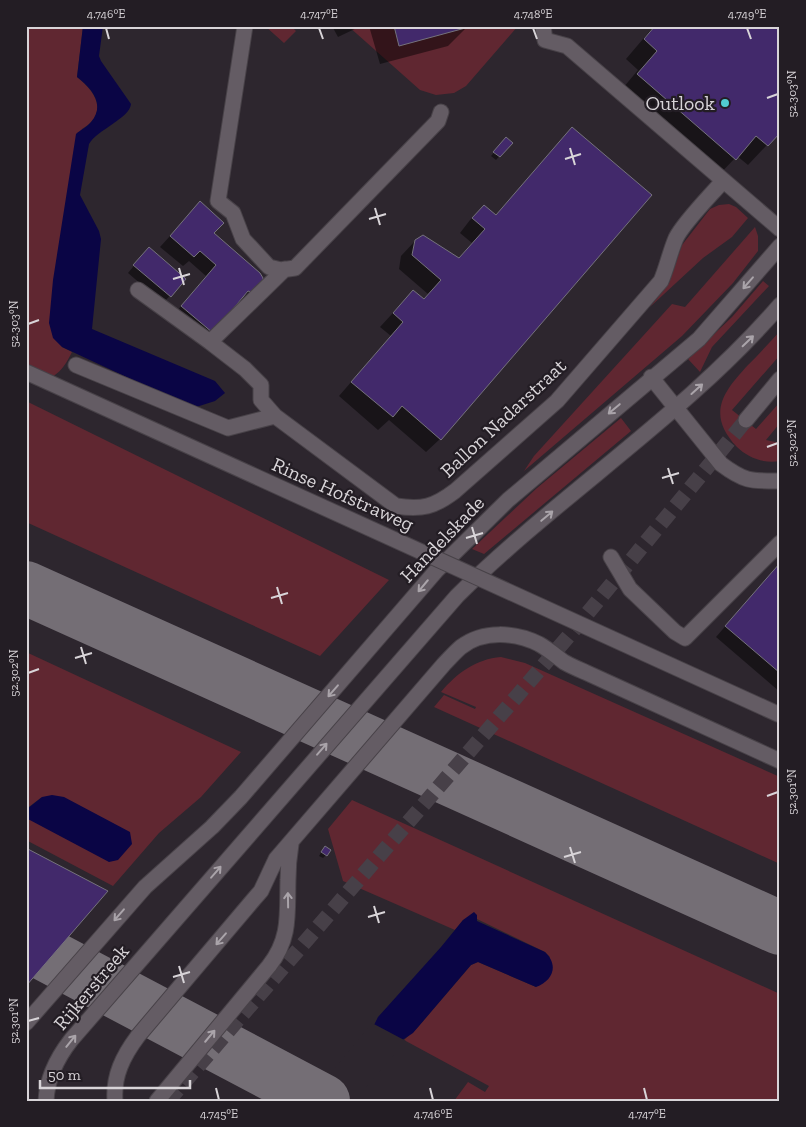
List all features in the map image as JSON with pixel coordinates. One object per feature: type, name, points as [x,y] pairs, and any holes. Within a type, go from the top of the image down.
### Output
[{"type":"street","points":[[245,26],[218,201],[233,213],[243,239],[269,267],[295,268],[438,121],[441,112]]},
{"type":"street","points":[[544,33],[567,46],[780,229]]},
{"type":"street","name":"Ballon Nadarstraat","points":[[138,290],[245,370],[261,385],[261,400],[275,416],[396,506],[426,507],[442,501],[557,401],[661,281],[677,236],[723,181]]},
{"type":"street","name":"Handelskade","points":[[152,880],[212,827],[241,797],[436,571],[480,525],[699,339],[780,246]]},
{"type":"street","points":[[210,342],[285,269]]},
{"type":"street","points":[[676,408],[755,334],[780,305]]},
{"type":"street","points":[[76,364],[228,428],[275,416]]},
{"type":"street","name":"Rinse Hofstraweg","points":[[26,372],[780,714]]},
{"type":"street","points":[[651,378],[721,464],[734,474],[747,480],[780,481]]},
{"type":"street","points":[[746,420],[780,378]]},
{"type":"street","name":"Rijkerstreek","points":[[46,1101],[49,1080],[63,1050],[457,596],[509,548],[676,408]]},
{"type":"street","points":[[611,557],[630,589],[676,632],[685,638],[780,543]]},
{"type":"street","points":[[115,1101],[114,1090],[118,1070],[130,1046],[254,899],[261,890],[276,859],[456,652],[471,642],[491,635],[512,635],[531,640],[578,669],[780,761]]},
{"type":"street","points":[[157,1101],[269,966],[280,950],[287,928],[291,844]]},
{"type":"street","name":"Rijkerstreek","points":[[26,1023],[152,880]]},
{"type":"shaded area","points":[[26,26],[83,26],[77,77],[90,89],[97,103],[97,109],[90,123],[82,129],[62,347],[72,352],[64,366],[54,375],[42,381],[26,383]]},
{"type":"shaded area","points":[[83,26],[103,26],[99,56],[131,104],[125,114],[89,144],[80,195],[99,231],[101,239],[92,329],[215,381],[225,393],[215,401],[193,408],[62,347],[53,338],[49,323],[53,280],[76,134],[91,122],[97,109],[97,103],[92,91],[77,77]]},
{"type":"shaded area","points":[[265,26],[291,26],[296,31],[284,43]]},
{"type":"shaded area","points":[[348,26],[393,26],[399,45],[464,26],[518,26],[466,86],[454,93],[436,95],[420,90]]},
{"type":"shaded area","points":[[729,204],[736,207],[748,218],[732,237],[703,258],[650,307],[669,283],[682,245],[710,209],[719,205]]},
{"type":"shaded area","points":[[755,227],[758,236],[758,251],[733,283],[682,336],[524,471],[534,456],[672,304],[685,307]]},
{"type":"shaded area","points":[[763,281],[769,286],[712,347],[700,372],[688,359],[732,317]]},
{"type":"shaded area","points":[[780,331],[780,355],[732,410],[756,429],[780,402],[780,423],[766,440],[780,443],[780,461],[768,462],[751,457],[737,447],[722,424],[720,414],[721,404],[731,385]]},
{"type":"shaded area","points":[[26,401],[389,580],[320,656],[26,522]]},
{"type":"shaded area","points":[[621,418],[631,431],[484,554],[472,549],[537,488]]},
{"type":"shaded area","points":[[26,652],[241,752],[201,797],[159,833],[113,886],[26,840],[26,818],[30,820],[42,797],[26,809]]},
{"type":"shaded area","points":[[501,657],[525,663],[780,777],[780,864],[434,707],[444,695],[475,709],[476,707],[441,692],[460,673],[468,668],[492,658]]},
{"type":"shaded area","points":[[52,795],[64,797],[130,832],[132,844],[118,860],[109,862],[26,818],[27,809],[42,797]]},
{"type":"shaded area","points":[[352,800],[780,994],[780,1101],[454,1101],[468,1082],[485,1092],[489,1086],[404,1040],[418,1027],[471,965],[478,962],[536,987],[550,957],[545,952],[477,919],[463,920],[455,930],[343,881],[328,829]]},
{"type":"shaded area","points":[[474,912],[477,915],[477,921],[545,952],[553,967],[547,981],[536,987],[478,962],[471,965],[413,1033],[311,1101],[371,1031],[378,1017],[463,920]]},
{"type":"pier","points":[[372,1023],[406,1041],[354,1101],[308,1101]]},
{"type":"building","points":[[394,26],[468,26],[469,27],[399,46]]},
{"type":"building","name":"Outlook","points":[[655,26],[780,26],[780,133],[768,146],[756,136],[736,160],[637,74],[657,51],[644,39]]},
{"type":"building","points":[[572,127],[652,195],[441,440],[402,406],[393,417],[351,382],[403,322],[393,313],[413,290],[424,299],[441,280],[412,255],[415,240],[423,235],[459,258],[485,229],[472,218],[484,205],[496,215]]},
{"type":"building","points":[[506,137],[513,143],[500,157],[493,152]]},
{"type":"building","points":[[200,201],[224,223],[214,233],[260,273],[263,278],[263,281],[251,292],[248,291],[213,333],[181,306],[216,265],[200,251],[194,257],[170,236]]},
{"type":"building","points":[[149,247],[186,279],[171,297],[133,265]]},
{"type":"building","points":[[780,563],[780,673],[725,626]]},
{"type":"building","points":[[325,846],[331,850],[327,856],[321,852]]},
{"type":"building","points":[[26,848],[108,891],[26,986]]},
{"type":"taxiway","points":[[26,588],[780,928]]},
{"type":"taxiway","points":[[26,944],[323,1101]]},
{"type":"tunnel","points":[[168,1101],[573,631],[746,420]]},
{"type":"place","name":"Outlook","points":[[725,103]]}]
